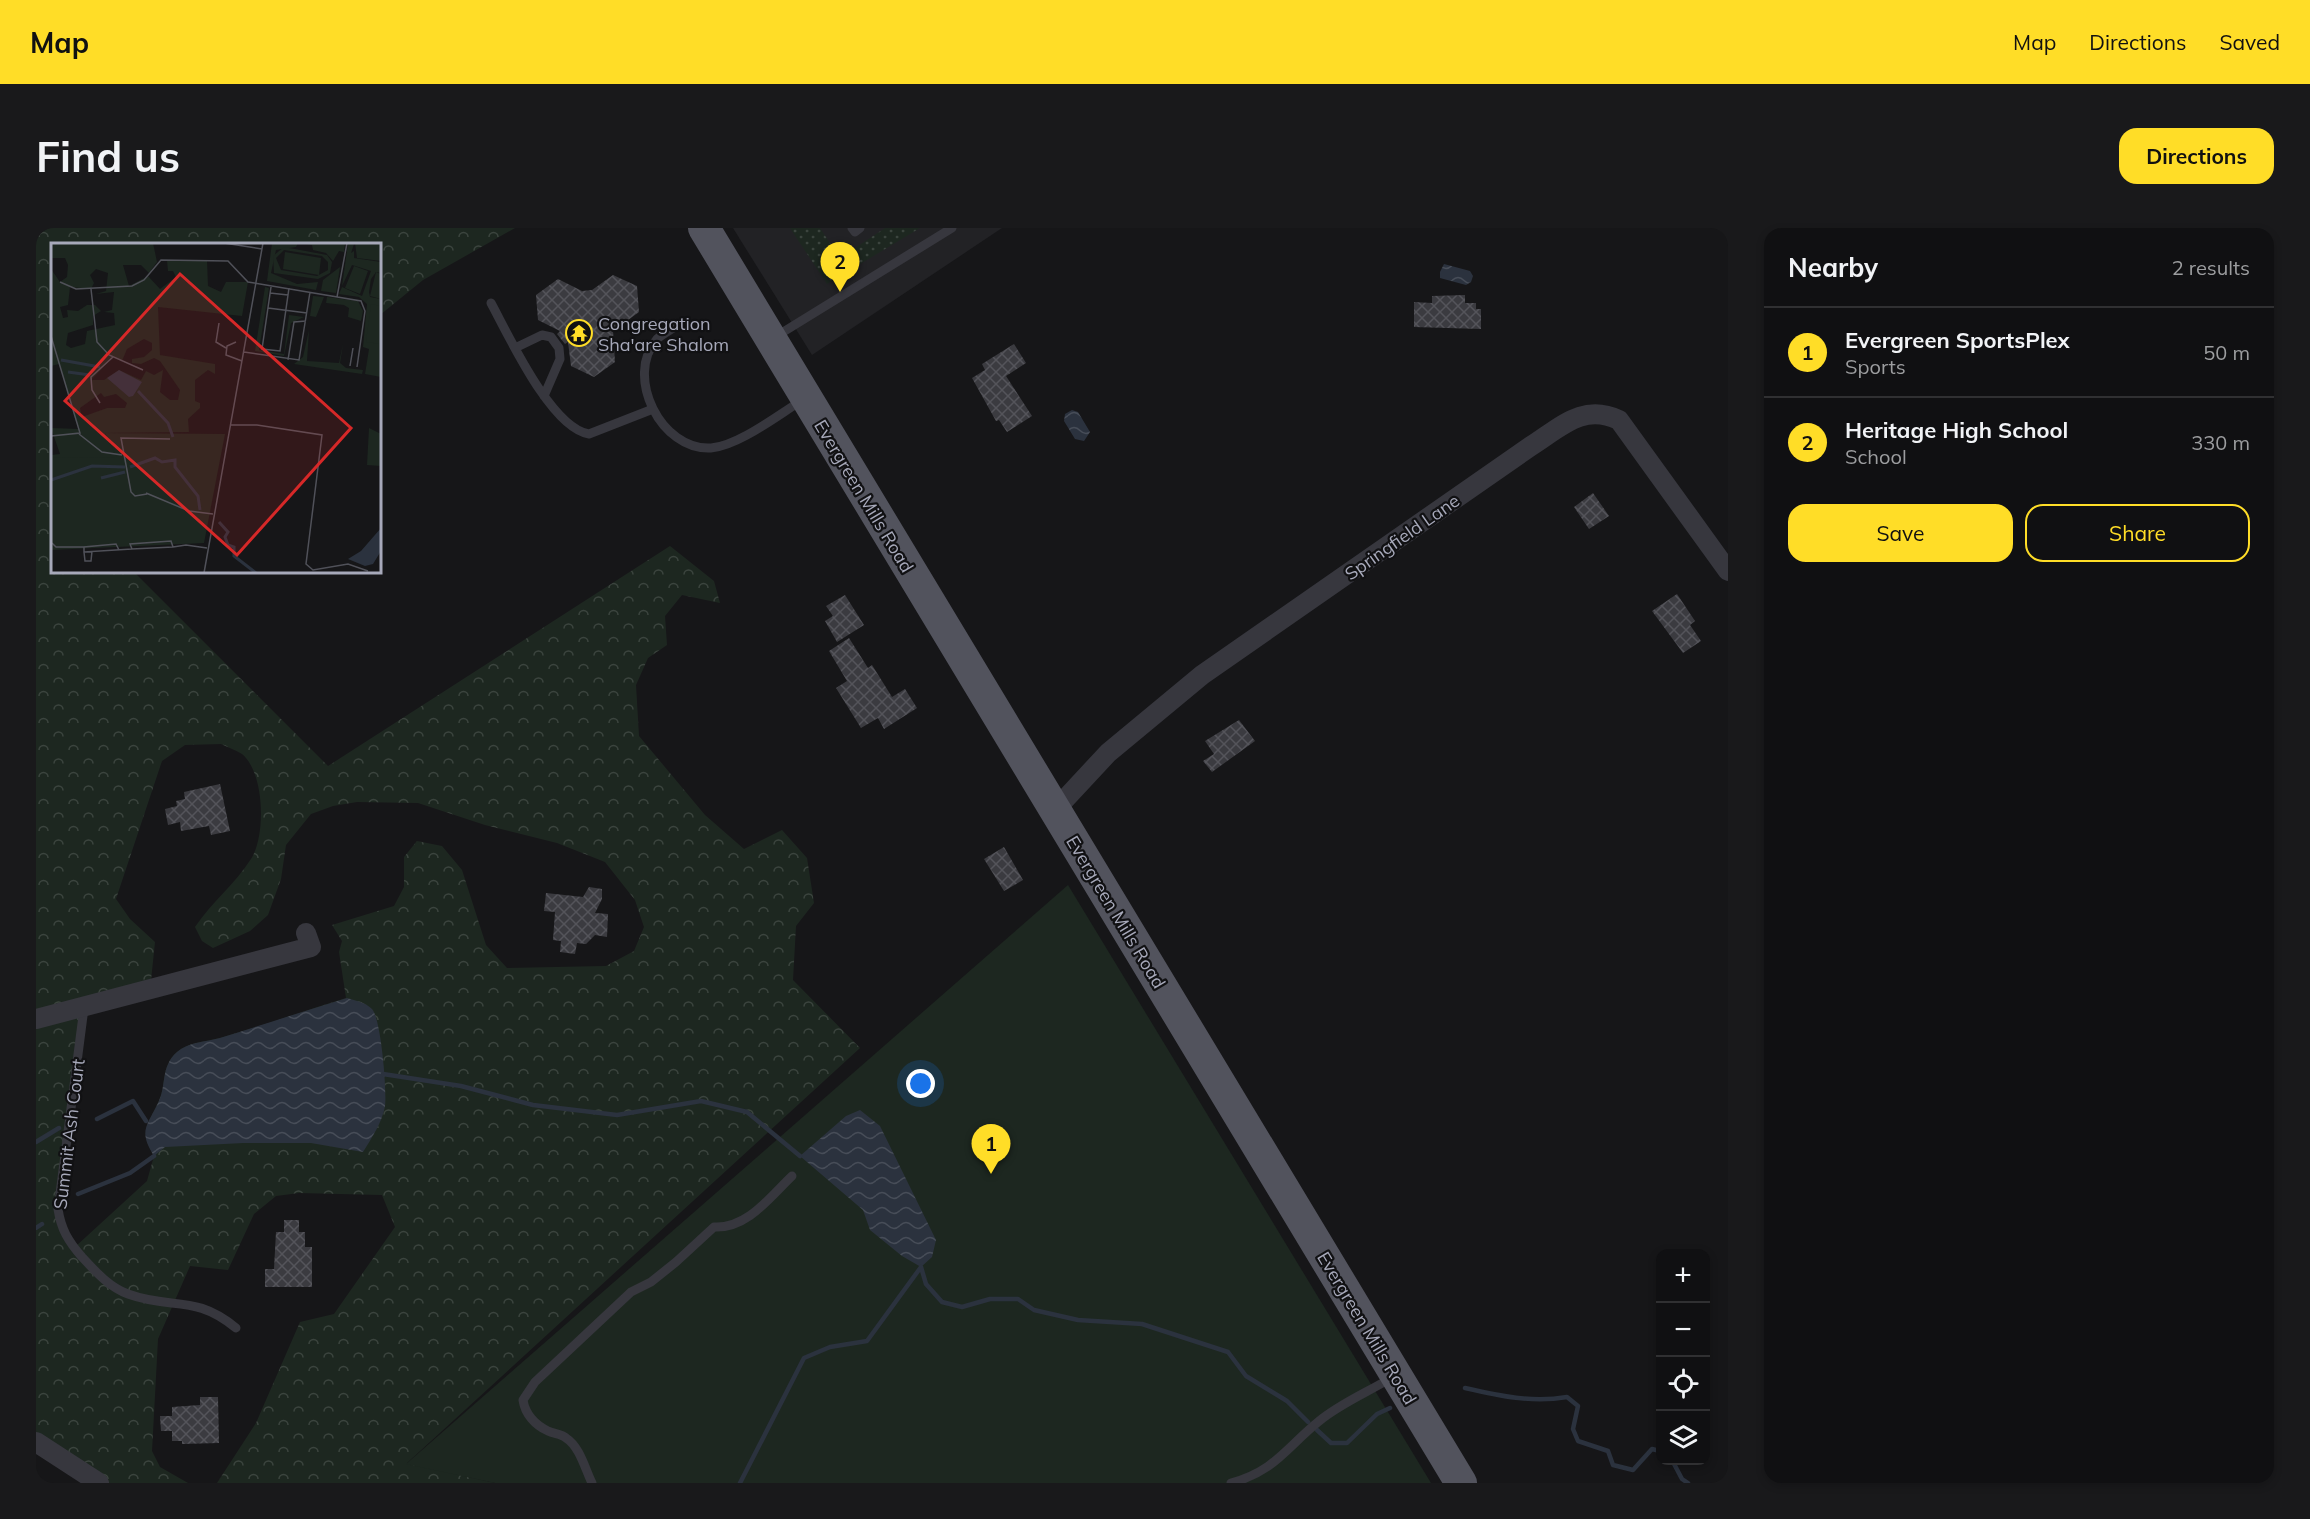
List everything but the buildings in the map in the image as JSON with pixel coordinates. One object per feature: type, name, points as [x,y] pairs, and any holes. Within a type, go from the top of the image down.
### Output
[{"type":"main road","name":"Evergreen Mills Road","points":[[704,228],[1461,1483]]},
{"type":"street","name":"Springfield Lane","points":[[1054,810],[1108,753],[1194,681],[1531,446],[1587,413],[1604,412],[1619,420],[1728,571]]},
{"type":"street","points":[[36,1019],[311,947],[306,933]]},
{"type":"street","points":[[36,1442],[99,1483]]},
{"type":"lane","points":[[852,228],[855,232],[860,228]]},
{"type":"lane","points":[[773,339],[952,228]]},
{"type":"lane","points":[[491,303],[544,396],[565,423],[580,432],[589,434],[653,409]]},
{"type":"lane","points":[[676,326],[657,339],[647,359],[646,393],[656,417],[677,437],[691,446],[713,448],[741,437],[806,398]]},
{"type":"lane","points":[[515,348],[542,335],[551,337],[559,348],[560,359],[544,396]]},
{"type":"lane","name":"Summit Ash Court","points":[[84,1008],[57,1209],[61,1230],[98,1275],[127,1294],[200,1306],[219,1314],[236,1328]]},
{"type":"lane","points":[[592,1483],[579,1453],[567,1438],[547,1431],[537,1424],[525,1412],[523,1400],[535,1382],[631,1292],[651,1282],[714,1227],[726,1228],[741,1223],[792,1176]]},
{"type":"lane","points":[[1231,1483],[1250,1478],[1272,1464],[1287,1454],[1320,1420],[1396,1376]]},
{"type":"shaded area","points":[[733,228],[1002,228],[812,355]]},
{"type":"green space","points":[[36,228],[515,228],[423,280],[381,314],[381,243],[51,243],[51,573],[135,573],[328,766],[670,546],[714,581],[720,603],[682,595],[665,616],[667,645],[648,658],[636,685],[639,736],[705,815],[744,849],[782,830],[807,858],[814,903],[796,926],[793,980],[860,1048],[407,1463],[495,1483],[217,1483],[256,1423],[300,1322],[334,1314],[395,1227],[382,1195],[299,1193],[276,1196],[254,1214],[228,1270],[190,1266],[158,1339],[152,1451],[160,1467],[188,1483],[104,1483],[36,1442]],"holes":[[[221,744],[242,754],[250,763],[259,790],[261,805],[259,836],[251,859],[195,927],[202,941],[213,948],[250,931],[268,915],[281,879],[286,845],[311,814],[333,806],[357,802],[418,803],[485,825],[557,843],[605,862],[635,900],[644,927],[634,951],[606,966],[507,968],[486,945],[462,870],[442,846],[417,841],[404,857],[404,887],[394,906],[332,925],[342,941],[339,952],[346,998],[220,1038],[191,1044],[177,1052],[168,1064],[161,1097],[146,1129],[149,1147],[154,1156],[147,1181],[75,1247],[58,1209],[84,1008],[150,990],[155,942],[130,919],[116,899],[162,761],[185,745]]]},
{"type":"green space","points":[[790,228],[820,228],[840,258],[885,228],[920,228],[827,284]]},
{"type":"green space","points":[[1068,885],[1431,1483],[495,1483],[406,1464]]},
{"type":"water","points":[[1444,264],[1470,271],[1473,276],[1471,282],[1466,285],[1440,278]]},
{"type":"water","points":[[1072,410],[1078,412],[1090,432],[1084,441],[1075,439],[1064,421],[1065,414]]},
{"type":"water","points":[[347,998],[363,1003],[372,1009],[378,1026],[383,1055],[384,1112],[363,1152],[311,1143],[243,1143],[165,1147],[154,1156],[146,1140],[146,1129],[161,1097],[168,1064],[177,1052],[192,1044],[220,1038]]},
{"type":"water","points":[[860,1110],[880,1126],[936,1240],[932,1257],[921,1267],[902,1256],[870,1230],[863,1210],[800,1156],[846,1116]]},
{"type":"waterway","points":[[383,1074],[461,1086],[533,1105],[617,1115],[701,1101],[747,1112],[800,1156]]},
{"type":"waterway","points":[[97,1119],[133,1101],[146,1121]]},
{"type":"waterway","points":[[36,1142],[59,1128]]},
{"type":"waterway","points":[[78,1194],[130,1173],[154,1156]]},
{"type":"waterway","points":[[36,1228],[42,1224]]},
{"type":"waterway","points":[[921,1267],[926,1284],[942,1302],[962,1307],[990,1299],[1018,1299],[1034,1310],[1078,1320],[1142,1324],[1228,1352],[1246,1376],[1287,1401],[1308,1422]]},
{"type":"waterway","points":[[740,1483],[804,1358],[830,1347],[867,1341],[921,1267]]},
{"type":"waterway","points":[[1465,1388],[1529,1399],[1567,1397],[1578,1406],[1573,1429],[1578,1441],[1608,1451],[1613,1465],[1633,1470],[1652,1449],[1656,1450]]},
{"type":"waterway","points":[[1317,1430],[1331,1443],[1347,1443],[1377,1414],[1390,1408]]},
{"type":"waterway","points":[[1675,1465],[1682,1479],[1688,1483]]},
{"type":"place","name":"Heritage High School","points":[[840,292]]},
{"type":"place","name":"Congregation Sha'are Shalom","points":[[579,333]]},
{"type":"place","name":"Evergreen SportsPlex","points":[[991,1174]]}]
